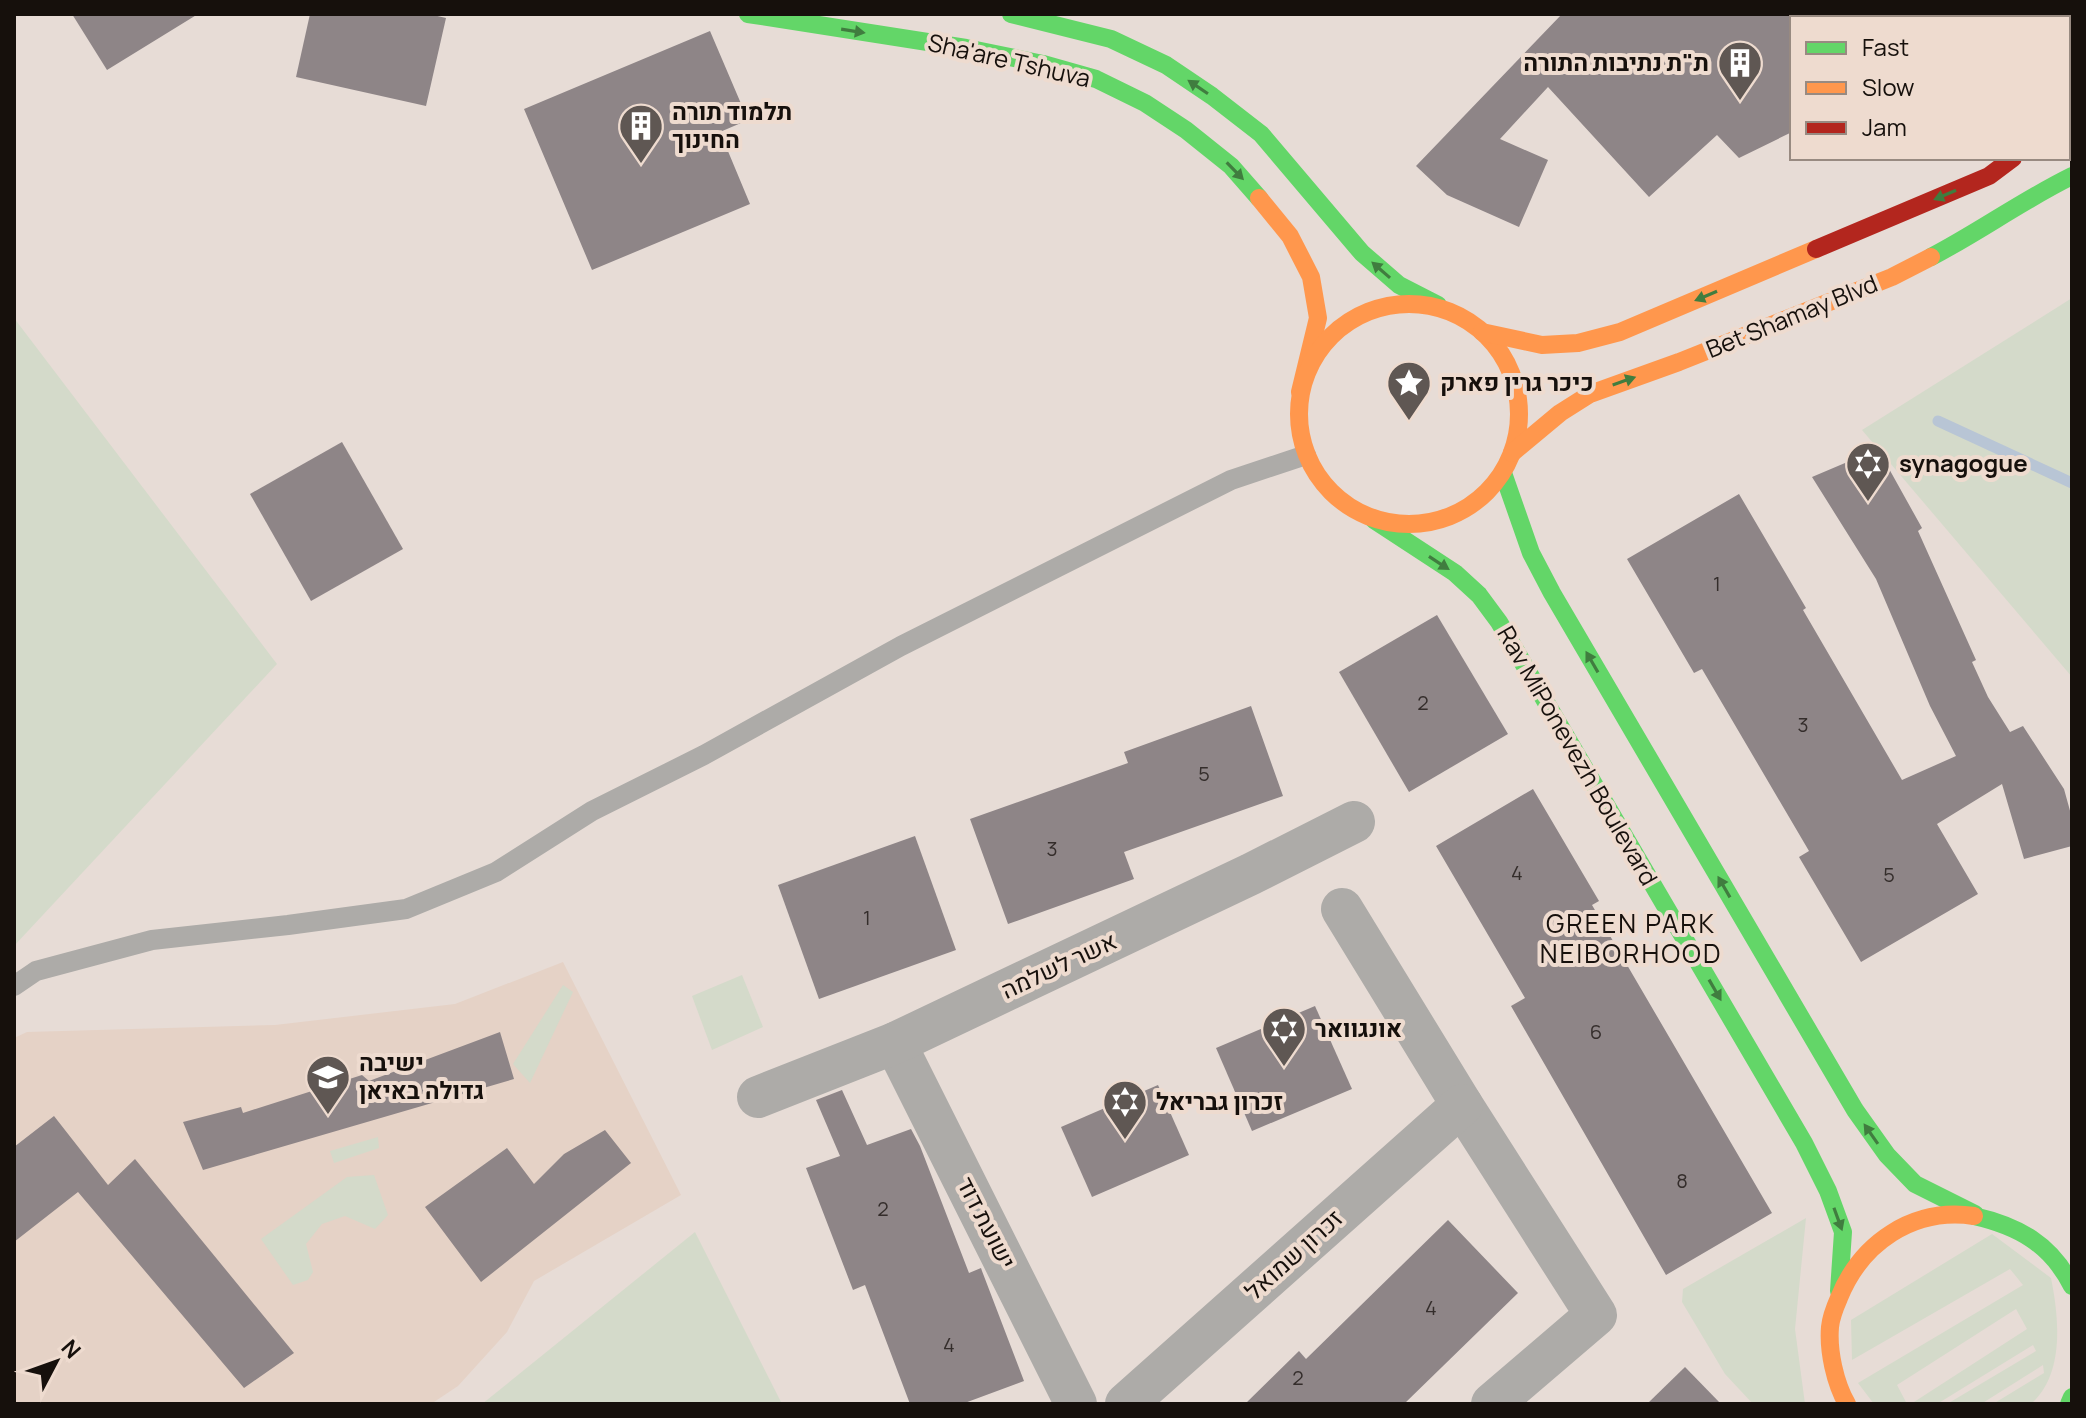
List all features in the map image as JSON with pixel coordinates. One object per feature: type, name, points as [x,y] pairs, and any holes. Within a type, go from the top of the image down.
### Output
[{"type":"street","name":"Sha'are Tshuva","points":[[748,14],[966,48],[1043,64],[1096,79],[1145,103],[1186,130],[1231,166],[1264,204],[1290,236],[1311,277],[1318,318],[1300,392]]},
{"type":"street","name":"Sha'are Tshuva","points":[[1011,14],[1111,39],[1166,65],[1212,96],[1261,134],[1362,253],[1399,285],[1447,310]]},
{"type":"street","points":[[1482,332],[1542,345],[1578,343],[1620,332],[1989,176],[2010,160]]},
{"type":"street","name":"Bet Shamay Blvd","points":[[1512,453],[1560,413],[1590,394],[1892,277],[1967,238],[2045,189],[2072,176]]},
{"type":"street","points":[[1410,303],[1447,310],[1466,319],[1482,332],[1504,357],[1516,388],[1519,421],[1512,453],[1503,473],[1479,501],[1447,519],[1410,525],[1374,520],[1345,505],[1322,483],[1306,455],[1298,424],[1300,392],[1313,357],[1338,328],[1372,309],[1410,303]]},
{"type":"street","points":[[1503,473],[1531,553],[1552,593],[1855,1110],[1887,1155],[1915,1184],[1975,1214],[2012,1225],[2044,1247],[2072,1286]]},
{"type":"street","name":"Rav MiPonevezh Boulevard","points":[[1374,520],[1455,573],[1479,595],[1499,622],[1804,1143],[1828,1191],[1843,1232],[1839,1291]]},
{"type":"street","name":"אשר לשלמה","points":[[758,1097],[895,1043],[1354,822]]},
{"type":"street","points":[[1342,909],[1596,1315],[1492,1404]]},
{"type":"street","name":"ישועת דוד","points":[[895,1043],[1076,1404]]},
{"type":"street","name":"זכרון שמואל","points":[[1126,1404],[1462,1105]]},
{"type":"street","points":[[1847,1404],[1833,1369],[1830,1327],[1839,1291],[1854,1265],[1874,1243],[1899,1227],[1936,1215],[1975,1214]]},
{"type":"street","points":[[2069,1404],[2072,1397]]},
{"type":"lane","points":[[14,986],[36,971],[152,940],[406,909],[496,872],[592,811],[704,755],[901,646],[1231,480],[1306,455]]},
{"type":"shaded area","name":"ישיבה גדולה באיאן","points":[[563,962],[681,1195],[534,1281],[507,1332],[458,1386],[431,1404],[14,1404],[14,1038],[27,1032],[275,1025],[455,1004]]},
{"type":"green space","points":[[2072,298],[2072,677],[1862,430]]},
{"type":"green space","points":[[14,318],[277,664],[14,946]]},
{"type":"green space","points":[[742,975],[763,1027],[712,1050],[692,996]]},
{"type":"green space","points":[[563,985],[573,992],[530,1083],[513,1064]]},
{"type":"green space","points":[[378,1137],[379,1148],[334,1163],[330,1151]]},
{"type":"green space","points":[[374,1175],[388,1215],[375,1229],[345,1216],[322,1224],[306,1244],[313,1272],[308,1280],[293,1285],[261,1239],[347,1177]]},
{"type":"green space","points":[[1806,1218],[1795,1329],[1805,1404],[1753,1404],[1725,1374],[1682,1302],[1683,1289]]},
{"type":"green space","points":[[695,1232],[782,1404],[482,1404]]},
{"type":"green space","points":[[1992,1234],[2051,1278],[2057,1345],[2050,1377],[2042,1392],[2031,1404],[1993,1404],[2044,1373],[2043,1365],[1981,1404],[1947,1404],[2036,1351],[2033,1345],[1937,1404],[1914,1404],[2027,1329],[2016,1309],[1897,1385],[1907,1404],[1874,1404],[1858,1383],[2023,1285],[2010,1269],[1852,1360],[1851,1320]]},
{"type":"building","points":[[72,14],[198,14],[107,70]]},
{"type":"building","points":[[310,14],[429,14],[446,18],[426,106],[296,77]]},
{"type":"building","points":[[1562,14],[1792,14],[1790,133],[1739,158],[1717,135],[1649,197],[1548,87],[1500,139],[1548,160],[1519,227],[1447,195],[1416,166]]},
{"type":"building","name":"תלמוד תורה החינוך","points":[[710,31],[748,120],[720,132],[750,204],[592,270],[524,109]]},
{"type":"building","points":[[342,442],[403,549],[311,601],[250,494]]},
{"type":"building","points":[[1878,449],[1922,528],[1918,531],[1976,660],[1972,662],[1988,697],[2010,732],[2023,726],[2064,789],[2072,818],[2072,846],[2024,859],[2002,784],[1937,824],[1978,894],[1861,962],[1799,857],[1809,851],[1702,669],[1694,673],[1627,559],[1739,494],[1902,780],[1956,756],[1930,706],[1876,579],[1812,477]]},
{"type":"building","points":[[1437,615],[1508,734],[1409,792],[1339,672]]},
{"type":"building","points":[[1251,706],[1283,796],[1124,852],[1134,879],[1008,924],[970,819],[1128,763],[1124,752]]},
{"type":"building","points":[[1533,789],[1599,901],[1592,905],[1772,1213],[1666,1275],[1511,1006],[1525,998],[1436,846]]},
{"type":"building","points":[[915,836],[956,950],[819,999],[778,885]]},
{"type":"building","name":"אונגוואר","points":[[1315,1006],[1352,1089],[1252,1131],[1216,1048]]},
{"type":"building","points":[[500,1032],[514,1079],[203,1170],[183,1122],[241,1107],[243,1113],[362,1075],[369,1081]]},
{"type":"building","name":"זכרון גבריאל","points":[[1158,1085],[1189,1155],[1092,1197],[1061,1127]]},
{"type":"building","points":[[842,1090],[867,1145],[911,1129],[969,1273],[981,1268],[1024,1381],[962,1404],[910,1404],[865,1285],[853,1290],[806,1168],[840,1156],[816,1100]]},
{"type":"building","points":[[54,1116],[108,1185],[135,1159],[294,1353],[244,1388],[78,1192],[14,1242],[14,1147]]},
{"type":"building","points":[[605,1130],[631,1163],[481,1282],[425,1207],[507,1148],[534,1184],[564,1154]]},
{"type":"building","points":[[1448,1220],[1518,1293],[1404,1404],[1245,1404],[1299,1351],[1306,1359]]},
{"type":"building","points":[[1685,1367],[1721,1404],[1647,1404]]},
{"type":"waterway","points":[[1938,421],[2072,483]]},
{"type":"traffic: fast","points":[[748,14],[966,48],[1096,79],[1145,103],[1186,130],[1231,166],[1259,198]]},
{"type":"traffic: fast","points":[[1011,14],[1111,39],[1166,65],[1212,96],[1261,134],[1362,253],[1399,285],[1438,305]]},
{"type":"traffic: fast","points":[[1931,257],[2072,176]]},
{"type":"traffic: fast","points":[[1503,473],[1531,553],[1552,593],[1855,1110],[1887,1155],[1915,1184],[1975,1214]]},
{"type":"traffic: fast","points":[[1374,520],[1455,573],[1479,595],[1499,622],[1804,1143],[1828,1191],[1843,1232],[1839,1291]]},
{"type":"traffic: fast","points":[[1974,1216],[2005,1225],[2032,1239],[2054,1259],[2072,1286]]},
{"type":"traffic: fast","points":[[2069,1404],[2072,1397]]},
{"type":"traffic: slow","points":[[1259,198],[1290,236],[1311,277],[1318,318],[1300,392]]},
{"type":"traffic: slow","points":[[1482,332],[1542,345],[1578,343],[1620,332],[1816,249]]},
{"type":"traffic: slow","points":[[1512,453],[1560,413],[1590,394],[1892,277],[1931,257]]},
{"type":"traffic: slow","points":[[1409,304],[1451,312],[1487,336],[1511,372],[1519,414],[1511,456],[1487,492],[1451,516],[1409,524],[1367,516],[1331,492],[1307,456],[1299,414],[1307,372],[1331,336],[1367,312],[1409,304]]},
{"type":"traffic: slow","points":[[1847,1404],[1836,1377],[1830,1336],[1833,1312],[1849,1278],[1875,1246],[1910,1223],[1930,1217],[1974,1216]]},
{"type":"traffic: jam","points":[[1816,249],[1989,176],[2010,160]]},
{"type":"place","name":"ת\"ת נתיבות התורה","points":[[1740,102]]},
{"type":"place","name":"תלמוד תורה החינוך","points":[[641,165]]},
{"type":"place","name":"כיכר גרין פארק","points":[[1409,422]]},
{"type":"place","name":"synagogue","points":[[1868,503]]},
{"type":"place","name":"אונגוואר","points":[[1284,1068]]},
{"type":"place","name":"ישיבה גדולה באיאן","points":[[328,1116]]},
{"type":"place","name":"זכרון גבריאל","points":[[1125,1141]]},
{"type":"district","name":"GREEN PARK NEIBORHOOD","points":[[1631,939]]}]
